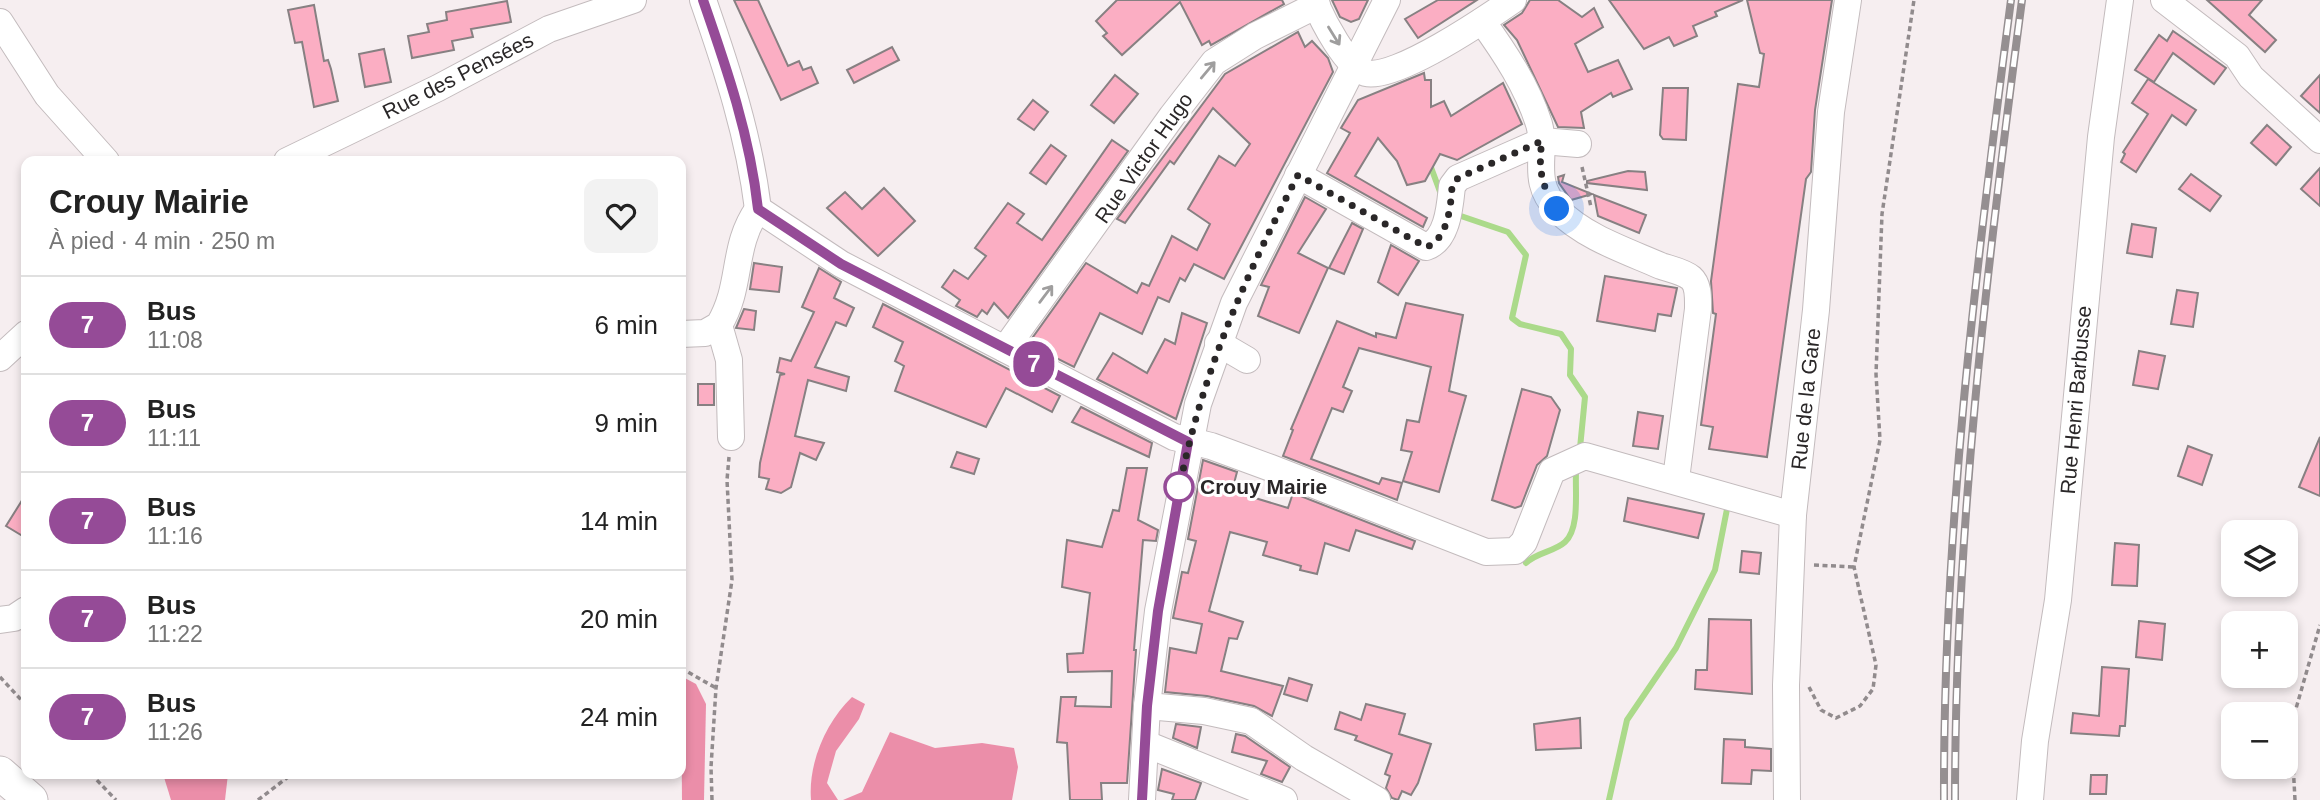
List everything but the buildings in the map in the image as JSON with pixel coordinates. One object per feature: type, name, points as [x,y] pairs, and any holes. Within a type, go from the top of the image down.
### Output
[{"type":"main road","points":[[0,773],[31,800]]},
{"type":"street","name":"Rue des Pensées","points":[[297,156],[438,88],[549,29],[633,0]]},
{"type":"street","points":[[703,0],[732,82],[753,171],[758,209],[740,245],[737,283],[719,325],[729,360],[731,437]]},
{"type":"street","points":[[1142,800],[1147,706],[1158,611],[1188,442],[1218,343],[1234,303],[1387,0]]},
{"type":"street","points":[[1315,3],[1353,66],[1368,74],[1389,71],[1450,41],[1513,0]]},
{"type":"street","name":"Rue de la Gare","points":[[1787,800],[1786,685],[1793,514],[1816,310],[1831,112],[1849,0]]},
{"type":"street","name":"Rue Henri Barbusse","points":[[2030,800],[2035,741],[2058,600],[2096,179],[2120,0]]},
{"type":"street","points":[[2164,0],[2237,56],[2251,77],[2320,140]]},
{"type":"street","name":"Rue Victor Hugo","points":[[1005,349],[1172,116],[1214,62],[1315,3]]},
{"type":"street","points":[[1482,21],[1514,66],[1539,123],[1542,141],[1539,163],[1542,179],[1557,209],[1583,228],[1627,251],[1691,278],[1697,289],[1698,309],[1676,479]]},
{"type":"street","points":[[0,22],[47,95],[102,156]]},
{"type":"street","points":[[1298,175],[1426,247],[1438,241],[1450,206],[1452,186],[1458,178],[1542,141],[1578,144]]},
{"type":"street","points":[[758,209],[841,264],[1188,442],[1211,446],[1486,551],[1515,551],[1524,542],[1552,471],[1585,456],[1676,479],[1793,514]]},
{"type":"street","points":[[1697,289],[1703,278],[1704,263]]},
{"type":"street","points":[[686,334],[705,332],[719,325]]},
{"type":"street","points":[[0,358],[21,339]]},
{"type":"street","points":[[1218,343],[1247,360]]},
{"type":"street","points":[[0,620],[14,618],[21,613]]},
{"type":"street","points":[[1147,706],[1204,711],[1251,721],[1304,758],[1377,800]]},
{"type":"street","points":[[1146,744],[1284,800]]},
{"type":"path","points":[[1808,685],[1821,710],[1836,718],[1845,716],[1860,706],[1873,689],[1876,665],[1854,567],[1880,440],[1876,374],[1882,214],[1914,0]]},
{"type":"path","points":[[1578,144],[1591,208],[1597,217]]},
{"type":"path","points":[[712,800],[710,767],[716,688],[732,580],[727,480],[731,437]]},
{"type":"path","points":[[1791,564],[1854,567]]},
{"type":"path","points":[[2295,800],[2291,726],[2320,625]]},
{"type":"path","points":[[686,671],[716,688]]},
{"type":"path","points":[[0,677],[21,700]]},
{"type":"path","points":[[96,779],[116,800]]},
{"type":"path","points":[[258,800],[285,779]]},
{"type":"shaded area","points":[[686,679],[696,684],[706,704],[704,800],[682,800],[682,779],[686,779]]},
{"type":"shaded area","points":[[852,697],[865,704],[859,719],[836,751],[827,783],[838,800],[811,800],[812,772],[821,744],[834,718]]},
{"type":"shaded area","points":[[890,732],[935,748],[982,743],[1014,748],[1018,767],[1012,800],[843,800],[862,792]]},
{"type":"shaded area","points":[[165,779],[227,779],[225,800],[171,800]]},
{"type":"waterway","points":[[1429,162],[1442,197]]},
{"type":"waterway","points":[[1455,214],[1508,232],[1526,255],[1512,318],[1520,324],[1561,334],[1571,349],[1570,375],[1585,397],[1580,448]]},
{"type":"waterway","points":[[1526,563],[1535,556],[1561,545],[1570,536],[1575,519],[1576,472]]},
{"type":"waterway","points":[[1609,800],[1627,720],[1676,648],[1715,570],[1728,504]]},
{"type":"railway","points":[[1944,800],[1949,599],[1964,399],[2011,0]]},
{"type":"railway","points":[[1955,800],[1956,699],[1975,399],[2022,0]]},
{"type":"bus line","name":"7","points":[[703,0],[732,82],[753,171],[758,209],[841,264],[1163,432],[1188,442],[1158,611],[1147,706],[1142,800]]},
{"type":"place","name":"Crouy Mairie","points":[[1179,487]]},
{"type":"route","points":[[1179,487],[1179,490],[1198,404],[1218,343],[1234,303],[1298,175],[1426,247],[1438,241],[1451,206],[1452,186],[1458,178],[1542,141],[1539,163],[1542,179],[1548,197],[1557,209]]}]
